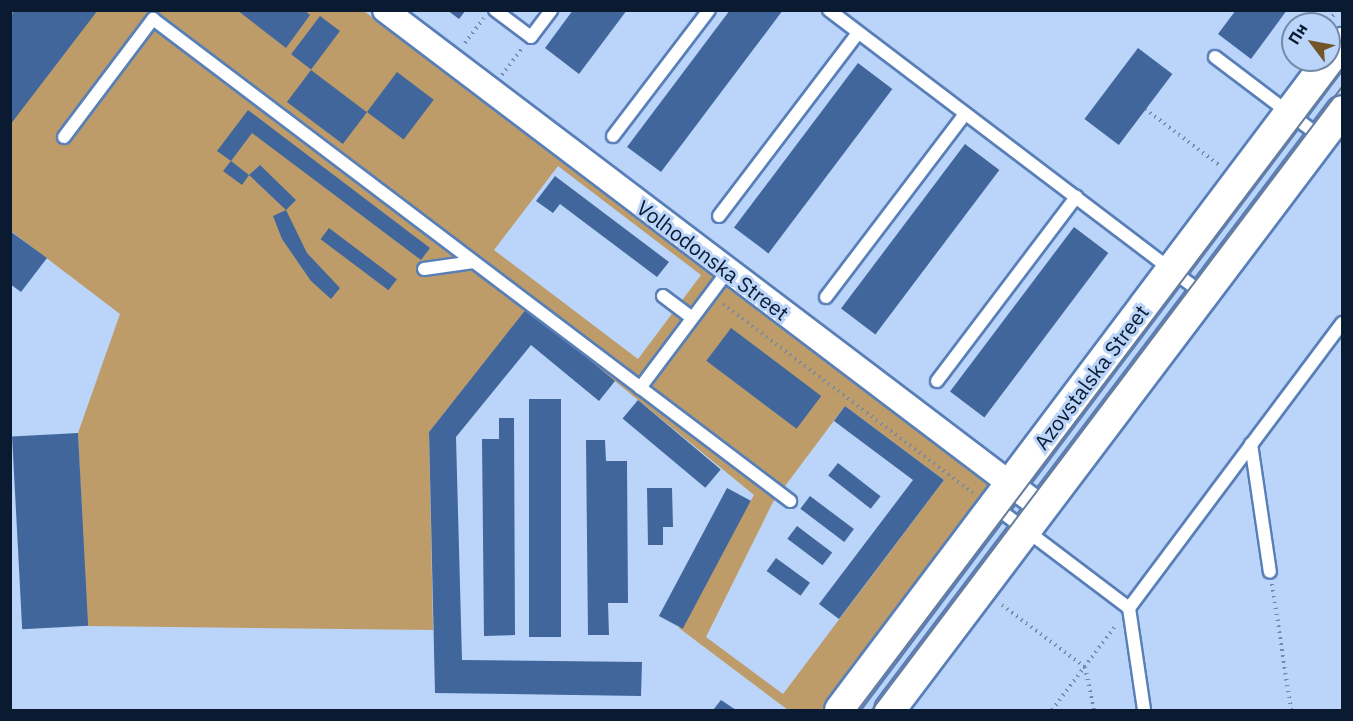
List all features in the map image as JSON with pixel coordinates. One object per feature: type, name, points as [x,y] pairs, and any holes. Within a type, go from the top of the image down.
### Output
[{"type":"street","name":"Volhodonska Street","points":[[385,10],[728,271],[992,495],[1034,519]]},
{"type":"street","name":"Azovstalska Street","points":[[840,711],[992,495],[1172,270],[1342,43]]},
{"type":"street","name":"Azovstalska Street","points":[[890,711],[1342,111]]},
{"type":"lane","points":[[495,10],[531,37],[551,10]]},
{"type":"lane","points":[[613,136],[709,10]]},
{"type":"lane","points":[[829,10],[1204,295]]},
{"type":"lane","points":[[64,137],[153,19],[790,501]]},
{"type":"lane","points":[[719,216],[858,33]]},
{"type":"lane","points":[[1215,57],[1322,138]]},
{"type":"lane","points":[[826,297],[965,114]]},
{"type":"lane","points":[[937,381],[1076,197]]},
{"type":"lane","points":[[424,269],[474,262]]},
{"type":"lane","points":[[640,388],[728,271]]},
{"type":"lane","points":[[663,296],[692,318]]},
{"type":"lane","points":[[1129,608],[1342,323]]},
{"type":"lane","points":[[1251,444],[1270,572]]},
{"type":"lane","points":[[1034,519],[1129,608],[1144,711]]},
{"type":"path","points":[[451,61],[489,10]]},
{"type":"path","points":[[490,90],[531,37]]},
{"type":"path","points":[[1145,109],[1220,166]]},
{"type":"path","points":[[710,294],[992,495]]},
{"type":"path","points":[[1270,572],[1291,711]]},
{"type":"path","points":[[1002,605],[1085,667],[1094,711]]},
{"type":"path","points":[[1052,711],[1129,608]]},
{"type":"shaded area","points":[[10,11],[364,11],[993,486],[824,710],[788,710],[679,628],[754,495],[527,309],[429,432],[433,630],[87,626],[78,433],[120,314],[11,231]],"holes":[[[558,166],[701,275],[638,359],[494,250]],[[845,406],[944,480],[783,694],[706,637],[773,502]]]},
{"type":"building","points":[[15,10],[98,10],[10,125],[10,17]]},
{"type":"building","points":[[237,10],[304,10],[310,15],[286,48]]},
{"type":"building","points":[[447,10],[466,10],[459,19]]},
{"type":"building","points":[[573,10],[627,10],[579,74],[545,48]]},
{"type":"building","points":[[730,10],[783,10],[661,172],[627,147]]},
{"type":"building","points":[[1236,10],[1287,10],[1281,12],[1281,18],[1251,59],[1218,34]]},
{"type":"building","points":[[320,16],[340,31],[311,69],[291,54]]},
{"type":"building","points":[[1138,48],[1172,74],[1119,145],[1084,119]]},
{"type":"building","points":[[858,63],[892,89],[768,253],[734,228]]},
{"type":"building","points":[[311,70],[367,112],[343,144],[287,102]]},
{"type":"building","points":[[397,72],[434,100],[404,140],[367,112]]},
{"type":"building","points":[[248,110],[430,248],[421,260],[252,133],[231,161],[217,151]]},
{"type":"building","points":[[965,144],[999,170],[875,334],[841,309]]},
{"type":"building","points":[[231,161],[249,175],[242,185],[223,171]]},
{"type":"building","points":[[260,165],[296,200],[286,210],[249,175]]},
{"type":"building","points":[[555,176],[669,262],[657,277],[560,204],[553,213],[536,201]]},
{"type":"building","points":[[286,210],[307,253],[340,288],[331,299],[311,281],[282,239],[273,216]]},
{"type":"building","points":[[1074,227],[1108,253],[984,417],[950,392]]},
{"type":"building","points":[[329,228],[397,279],[388,290],[321,239]]},
{"type":"building","points":[[10,231],[47,258],[21,292],[10,284]]},
{"type":"building","points":[[527,308],[615,381],[599,401],[531,345],[456,437],[462,660],[642,662],[641,696],[435,693],[429,432]]},
{"type":"building","points":[[731,328],[821,396],[797,429],[706,361]]},
{"type":"building","points":[[529,399],[561,399],[561,637],[529,637]]},
{"type":"building","points":[[638,400],[721,469],[705,488],[623,418]]},
{"type":"building","points":[[845,406],[944,480],[839,619],[819,604],[913,480],[834,421]]},
{"type":"building","points":[[499,418],[514,418],[515,635],[484,636],[482,439],[499,439]]},
{"type":"building","points":[[78,433],[88,626],[22,629],[12,436]]},
{"type":"building","points":[[586,440],[605,440],[606,461],[627,461],[628,603],[608,603],[609,635],[588,635]]},
{"type":"building","points":[[838,463],[881,496],[871,509],[828,476]]},
{"type":"building","points":[[647,488],[672,488],[673,527],[663,527],[663,545],[648,545]]},
{"type":"building","points":[[727,488],[751,501],[683,629],[659,616]]},
{"type":"building","points":[[810,496],[854,529],[844,542],[800,509]]},
{"type":"building","points":[[797,526],[832,552],[823,565],[787,539]]},
{"type":"building","points":[[776,558],[810,583],[801,596],[767,571]]},
{"type":"building","points":[[721,700],[736,710],[713,710]]},
{"type":"tram line","points":[[858,710],[1342,69]]},
{"type":"tram line","points":[[872,710],[1342,87]]}]
